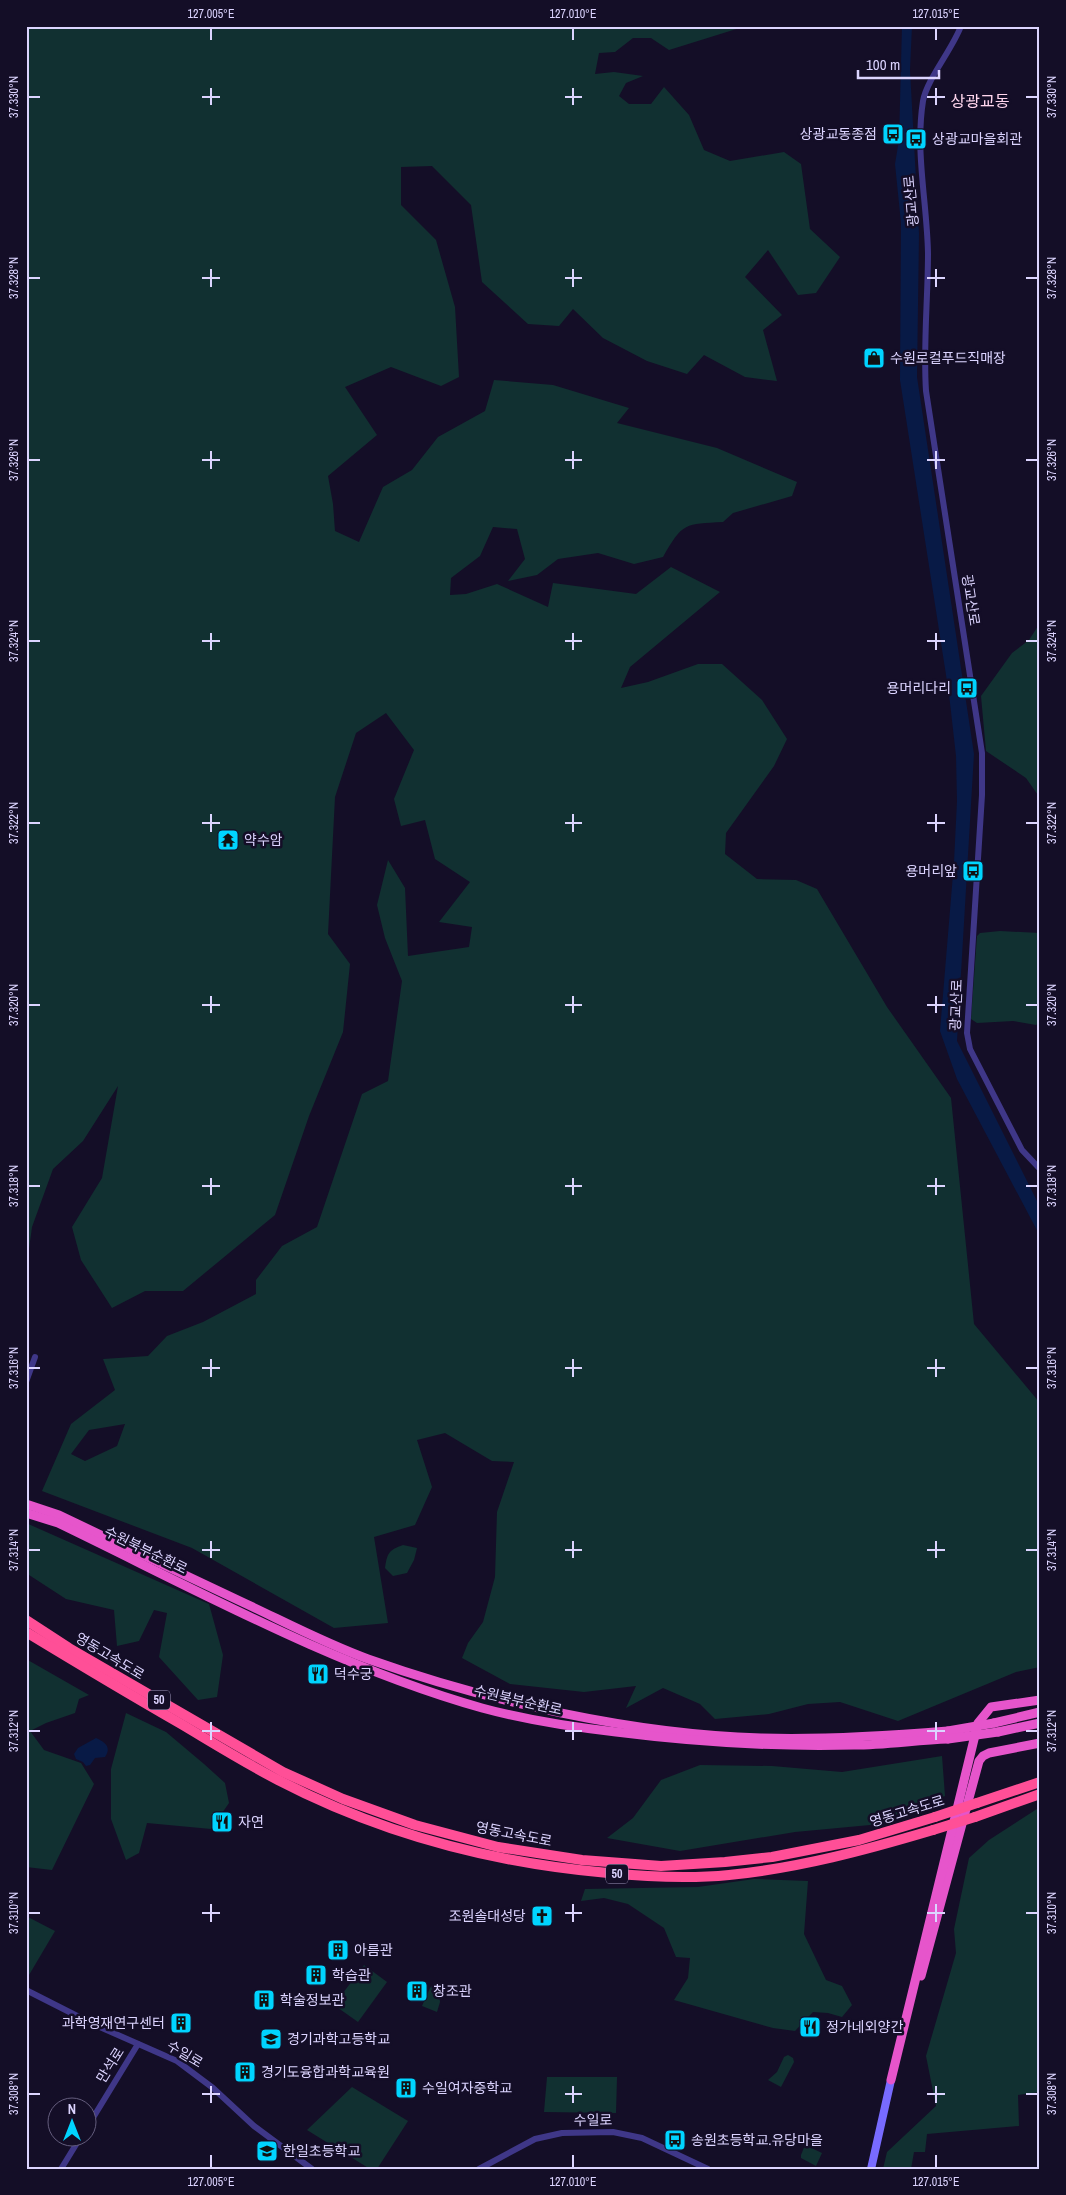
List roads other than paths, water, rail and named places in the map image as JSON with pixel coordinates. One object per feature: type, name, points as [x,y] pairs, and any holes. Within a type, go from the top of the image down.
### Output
[{"type":"highway","name":"수원북부순환로","points":[[26,1504],[325,1641],[368,1658],[464,1689],[533,1706],[641,1727],[706,1734],[806,1739],[998,1732],[1040,1722]]},
{"type":"highway","name":"수원북부순환로","points":[[26,1513],[58,1519],[320,1649],[365,1668],[468,1704],[531,1720],[640,1735],[748,1744],[857,1745],[948,1735],[1040,1712]]},
{"type":"highway","name":"영동고속도로","points":[[26,1620],[69,1648],[283,1772],[343,1799],[415,1825],[498,1848],[582,1860],[661,1866],[772,1857],[859,1840],[977,1804],[1040,1782]]},
{"type":"highway","name":"영동고속도로","points":[[26,1632],[278,1780],[342,1810],[409,1835],[498,1858],[578,1870],[661,1878],[727,1875],[778,1869],[864,1851],[1040,1794]]},
{"type":"highway","points":[[891,2080],[978,1723],[991,1707],[1040,1700]]},
{"type":"highway","points":[[891,2080],[896,2071],[979,1761],[989,1753],[1040,1742]]},
{"type":"main road","points":[[871,2169],[891,2080]]},
{"type":"street","name":"광교산로","points":[[961,26],[956,40],[928,86],[923,100],[921,156],[928,252],[925,353],[926,391],[982,753],[982,795],[967,1033],[970,1049],[1022,1150],[1040,1169]]},
{"type":"street","points":[[26,1382],[35,1357]]},
{"type":"street","name":"수일로","points":[[26,1990],[60,2008],[177,2061],[214,2088],[254,2126],[312,2169]]},
{"type":"street","name":"만석로","points":[[98,2110],[138,2044]]},
{"type":"street","name":"수일로","points":[[478,2169],[534,2139],[562,2133],[613,2132],[642,2138],[708,2169]]},
{"type":"street","points":[[61,2169],[74,2148]]},
{"type":"water","points":[[902,26],[912,26],[910,70],[919,234],[917,377],[974,754],[957,1041],[1040,1207],[1040,1236],[957,1079],[940,1031],[954,862],[957,801],[956,756],[949,694],[900,380],[901,223],[895,164],[899,140]]},
{"type":"water","points":[[96,1738],[106,1745],[108,1748],[107,1753],[105,1757],[95,1758],[90,1765],[86,1766],[83,1762],[76,1759],[74,1754],[78,1748]]},
{"type":"place","name":"상광교동종점","points":[[893,134]]},
{"type":"place","name":"상광교마을회관","points":[[916,139]]},
{"type":"place","name":"수원로컬푸드직매장","points":[[874,358]]},
{"type":"place","name":"용머리다리","points":[[967,688]]},
{"type":"place","name":"약수암","points":[[228,840]]},
{"type":"place","name":"용머리앞","points":[[973,871]]},
{"type":"place","name":"덕수궁","points":[[318,1674]]},
{"type":"place","name":"자연","points":[[222,1822]]},
{"type":"place","name":"조원솔대성당","points":[[542,1916]]},
{"type":"place","name":"아름관","points":[[338,1950]]},
{"type":"place","name":"학습관","points":[[316,1975]]},
{"type":"place","name":"창조관","points":[[417,1991]]},
{"type":"place","name":"학술정보관","points":[[264,2000]]},
{"type":"place","name":"과학영재연구센터","points":[[181,2023]]},
{"type":"place","name":"정가네외양간","points":[[810,2027]]},
{"type":"place","name":"경기과학고등학교","points":[[271,2039]]},
{"type":"place","name":"경기도융합과학교육원","points":[[245,2072]]},
{"type":"place","name":"수일여자중학교","points":[[406,2088]]},
{"type":"place","name":"송원초등학교.유당마을","points":[[675,2140]]},
{"type":"place","name":"한일초등학교","points":[[267,2151]]},
{"type":"district","name":"상광교동","points":[[980,101]]}]
